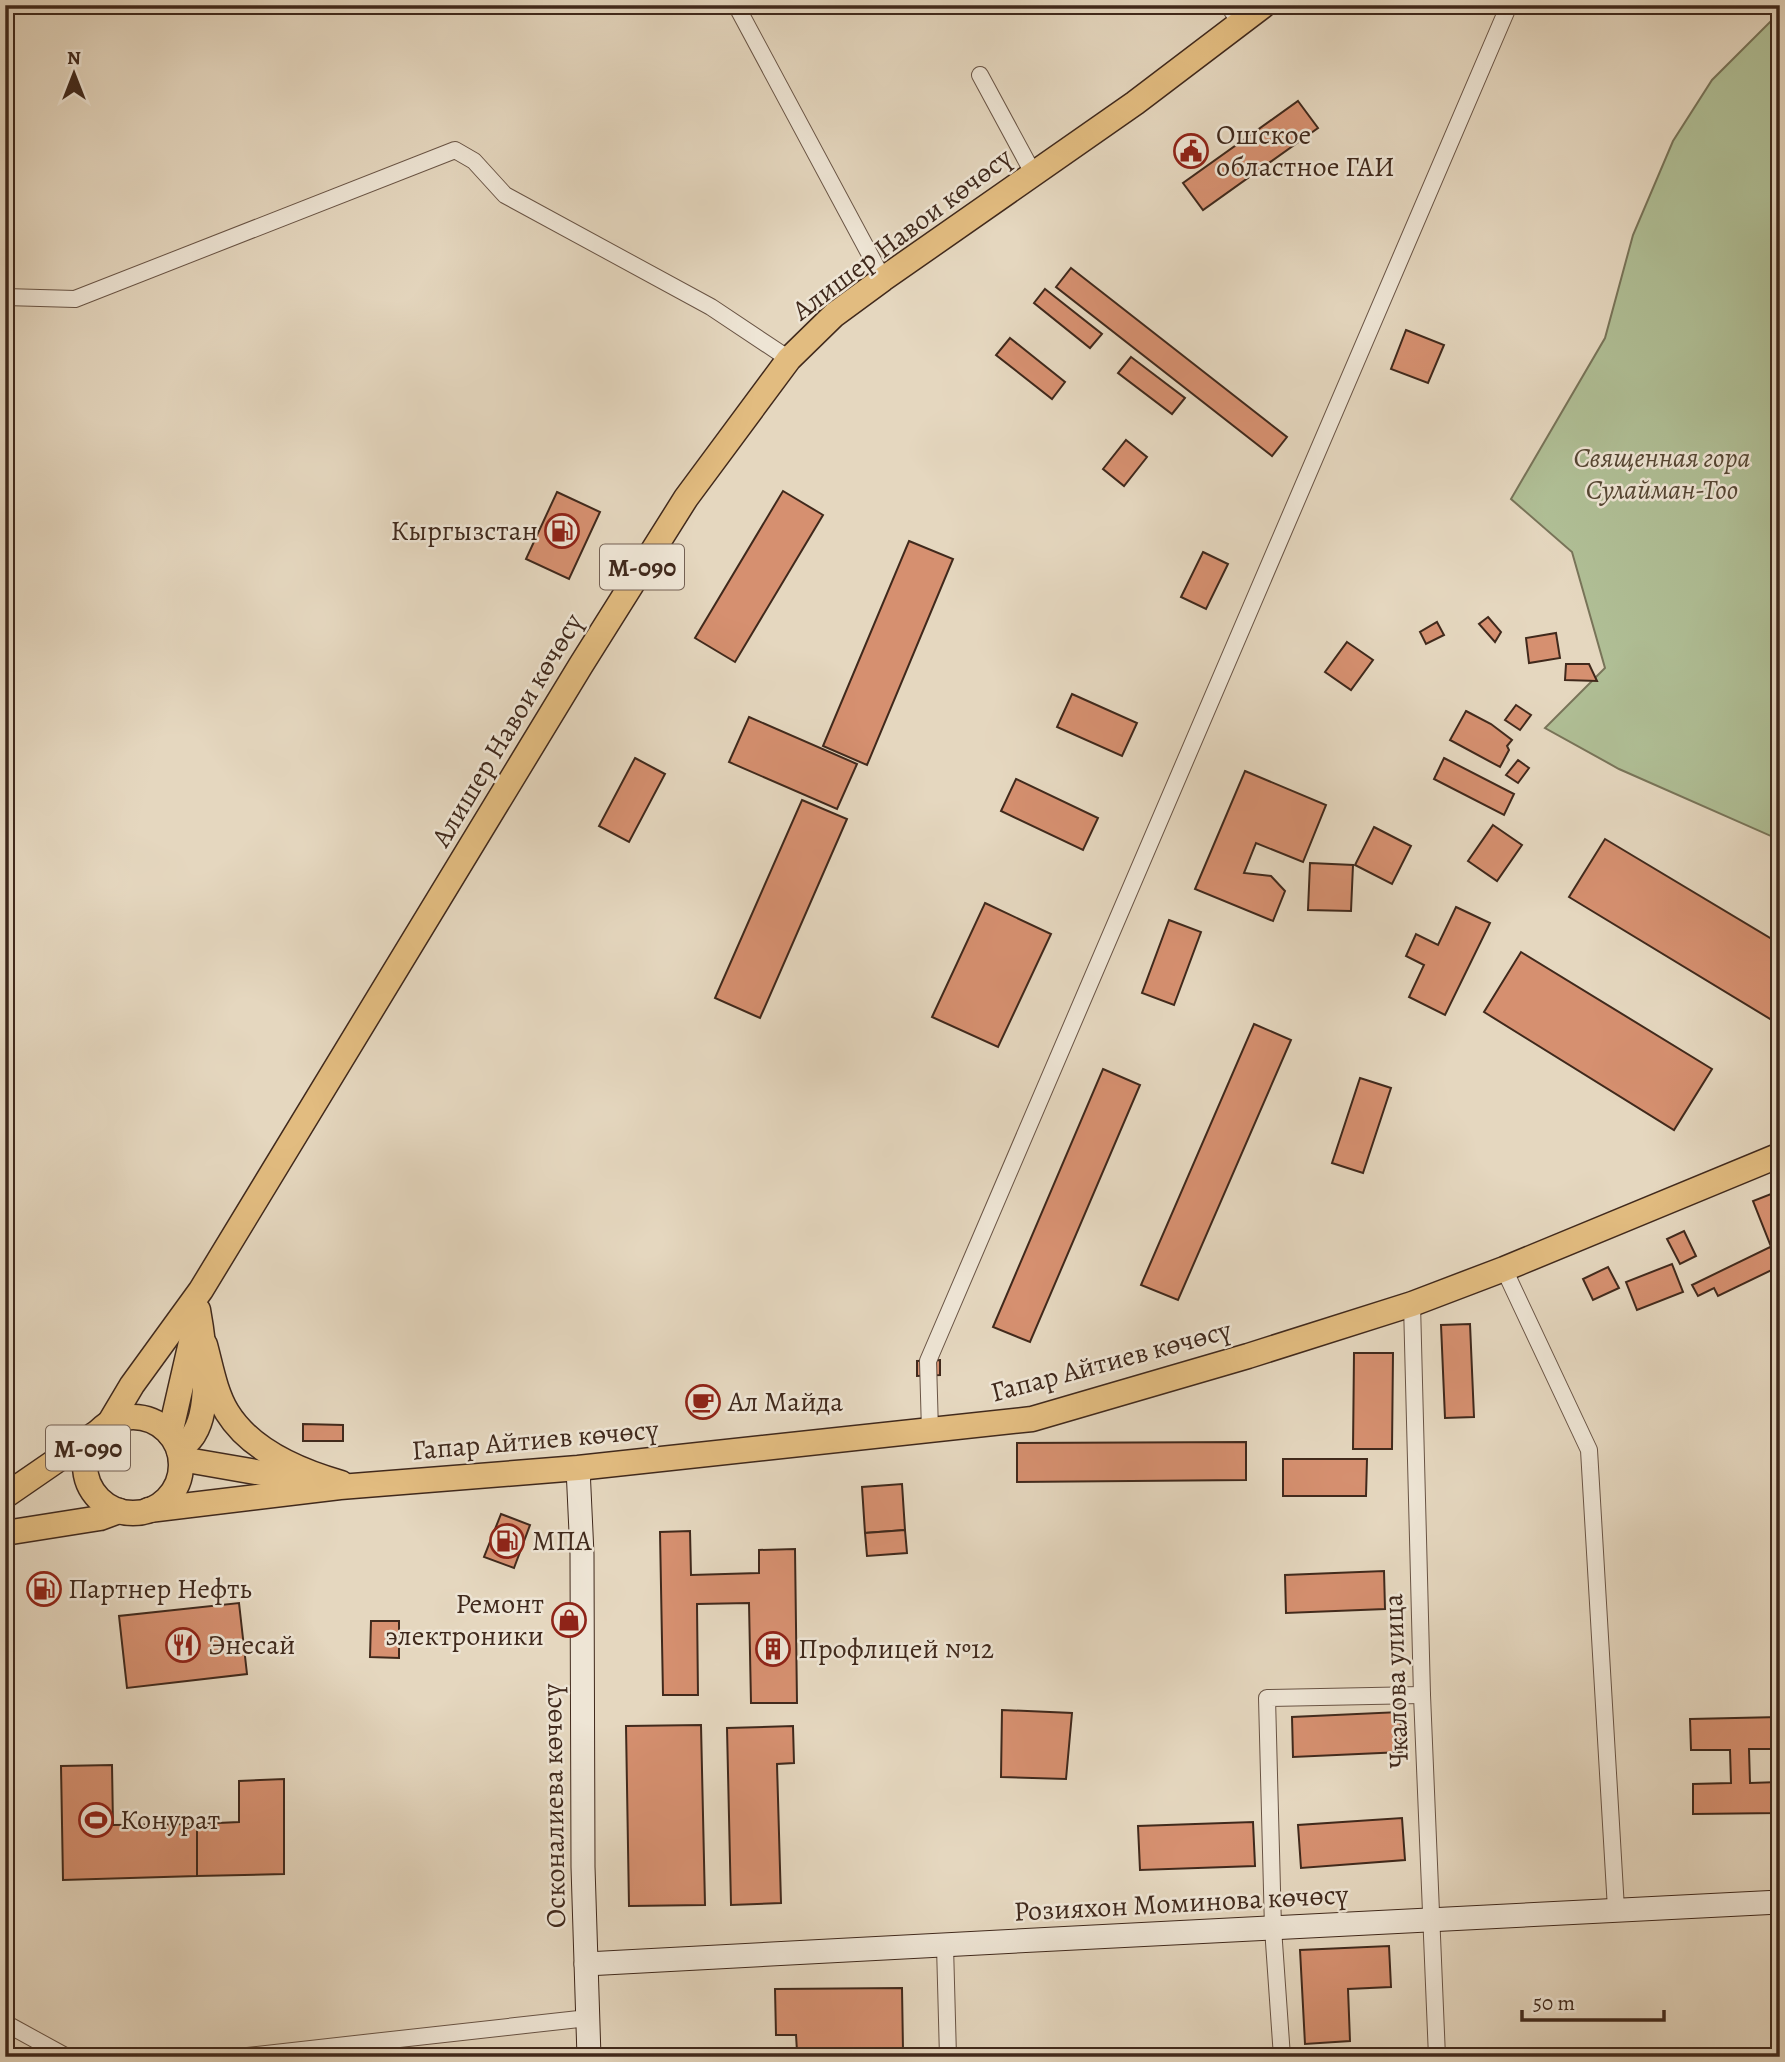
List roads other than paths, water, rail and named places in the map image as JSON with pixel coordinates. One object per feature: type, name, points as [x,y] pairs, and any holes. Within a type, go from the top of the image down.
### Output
[{"type":"main road","name":"Алишер Навои көчөсү","points":[[103,1428],[132,1385],[200,1300],[581,665],[686,498],[789,359],[834,315],[1135,103],[1235,14],[1264,5]]},
{"type":"main road","name":"Гапар Айтиев көчөсү","points":[[149,1510],[348,1486],[578,1468],[1032,1419],[1248,1356],[1412,1304],[1780,1155]]},
{"type":"main road","name":"Алишер Навои көчөсү","points":[[176,1448],[200,1300]]},
{"type":"main road","points":[[176,1448],[195,1433],[202,1413],[205,1345],[200,1300]]},
{"type":"main road","points":[[205,1345],[220,1395],[228,1412],[246,1435],[295,1467],[348,1486]]},
{"type":"main road","name":"М-090","points":[[5,1496],[103,1428],[128,1417],[155,1422],[176,1448],[179,1478],[171,1494],[149,1510],[119,1511],[100,1518],[5,1533]]},
{"type":"main road","name":"М-090","points":[[103,1428],[86,1452],[86,1474],[94,1493],[119,1511]]},
{"type":"main road","name":"Гапар Айтиев көчөсү","points":[[176,1448],[348,1486]]},
{"type":"street","points":[[736,5],[883,279]]},
{"type":"street","points":[[930,1431],[928,1361],[1509,5]]},
{"type":"street","points":[[980,75],[1033,173]]},
{"type":"street","points":[[5,297],[75,299],[455,150],[474,161],[505,195],[711,307],[789,359]]},
{"type":"street","points":[[1504,1269],[1589,1450],[1616,1909]]},
{"type":"street","name":"Чкалова улица","points":[[1412,1304],[1422,1695],[1437,2057]]},
{"type":"street","name":"Осконалиева көчөсү","points":[[578,1468],[582,1554],[589,2057]]},
{"type":"street","points":[[1282,2057],[1273,1928],[1267,1698],[1422,1695]]},
{"type":"street","name":"Розияхон Моминова көчөсү","points":[[586,1964],[1431,1918],[1780,1902]]},
{"type":"street","points":[[945,1946],[948,2057]]},
{"type":"street","points":[[238,2057],[588,2018]]},
{"type":"street","points":[[5,2023],[67,2057]]},
{"type":"place","name":"Ошское областное ГАИ","points":[[1191,151]]},
{"type":"place","name":"Кыргызстан","points":[[562,531]]},
{"type":"place","name":"Ал Майда","points":[[703,1402]]},
{"type":"place","name":"МПА","points":[[507,1541]]},
{"type":"place","name":"Партнер Нефть","points":[[44,1589]]},
{"type":"place","name":"Ремонт электроники","points":[[569,1620]]},
{"type":"place","name":"Энесай","points":[[183,1645]]},
{"type":"place","name":"Профлицей №12","points":[[773,1649]]},
{"type":"place","name":"Конурат","points":[[96,1820]]},
{"type":"park label","name":"Священная гора Сулайман-Тоо","points":[[1662,474]]}]
